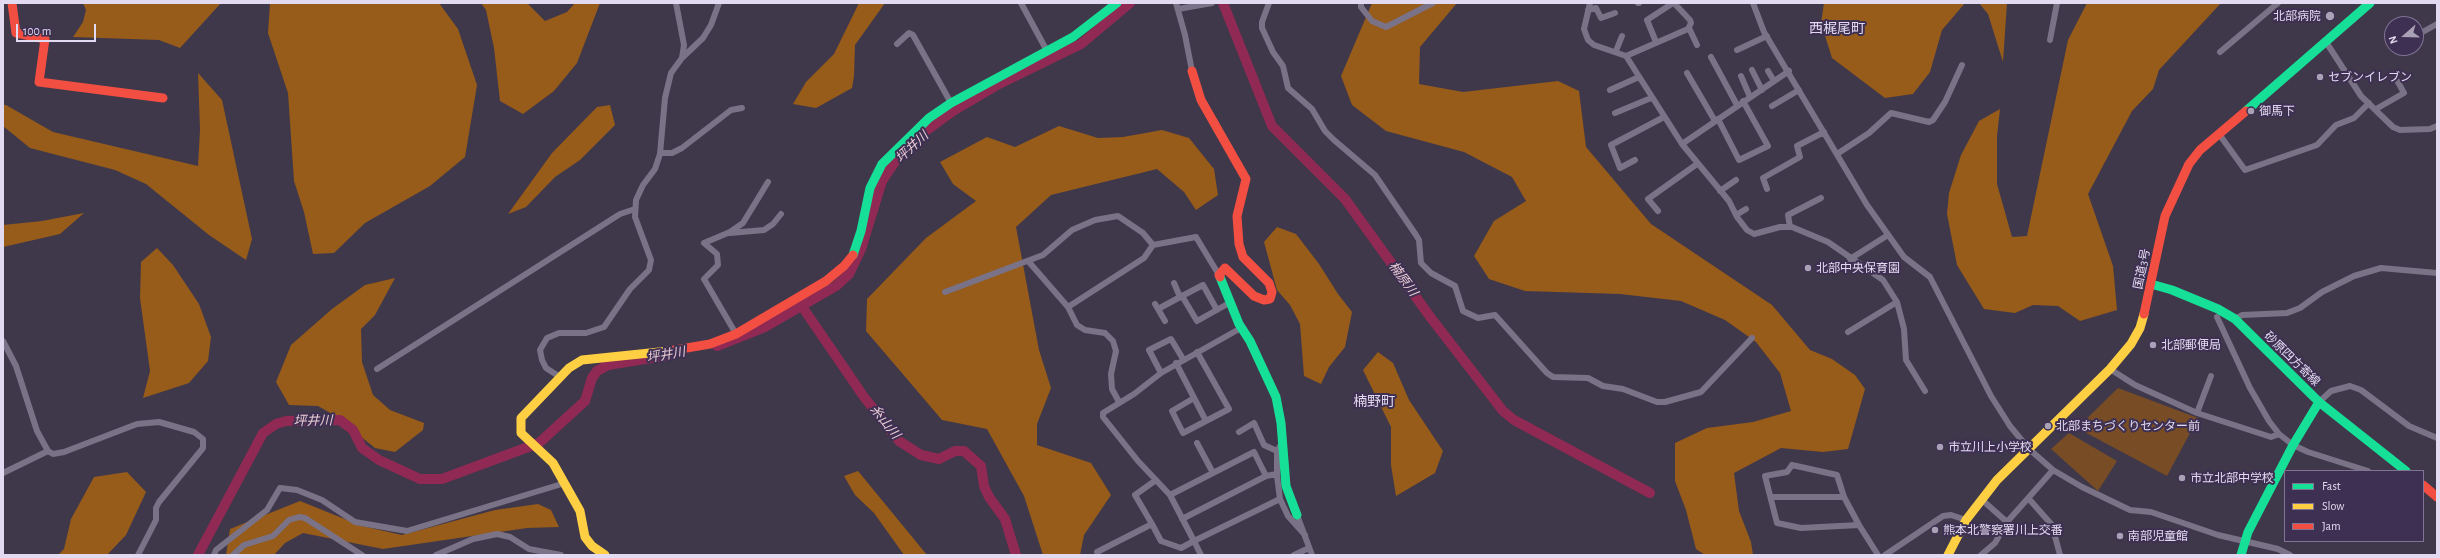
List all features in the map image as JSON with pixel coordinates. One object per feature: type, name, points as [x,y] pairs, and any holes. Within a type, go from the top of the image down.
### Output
[{"type":"main road","points":[[12,3],[16,33],[45,39],[39,82],[163,98]]},
{"type":"main road","points":[[605,555],[592,546],[585,538],[580,511],[553,463],[540,450],[526,440],[521,433],[522,418],[560,377],[582,360],[690,348],[736,334],[826,281],[844,266],[852,256],[861,231],[870,188],[882,164],[929,118],[951,103],[1073,37],[1117,3]]},
{"type":"main road","name":"国道3号","points":[[1952,554],[1966,520],[1981,499],[2029,449],[2110,370],[2131,344],[2140,328],[2152,284],[2165,216],[2176,188],[2189,164],[2200,150],[2326,42],[2359,7],[2370,3]]},
{"type":"main road","points":[[1192,71],[1204,105],[1216,129],[1242,169],[1246,179],[1237,216],[1241,252],[1250,265],[1269,283],[1272,292],[1270,299],[1264,300],[1254,296],[1225,268],[1219,275],[1241,328],[1250,341],[1276,397],[1279,409],[1279,447],[1286,486],[1297,515]]},
{"type":"main road","name":"砂原四方寄線","points":[[2152,284],[2172,290],[2218,309],[2234,319],[2319,402],[2405,470]]},
{"type":"main road","points":[[2241,555],[2245,542],[2293,445],[2319,402]]},
{"type":"main road","points":[[2424,486],[2437,497]]},
{"type":"street","points":[[676,3],[684,46],[682,58]]},
{"type":"street","points":[[560,377],[546,368],[542,360],[540,350],[547,338],[559,333],[586,333],[604,327],[630,289],[649,270],[651,260],[634,209],[638,195],[655,169],[660,153],[668,83],[671,73],[682,58],[703,38],[711,24],[719,3]]},
{"type":"street","points":[[1021,3],[1048,51]]},
{"type":"street","points":[[1192,71],[1177,6],[1212,3]]},
{"type":"street","points":[[1269,3],[1262,22],[1262,28],[1273,52],[1283,66],[1288,88],[1312,109],[1325,131],[1334,140],[1375,175],[1419,240],[1420,264],[1431,273],[1455,286],[1463,311],[1478,318],[1495,315],[1547,373],[1553,377],[1588,378],[1603,386],[1623,389],[1648,399],[1665,402],[1701,392],[1752,338]]},
{"type":"street","points":[[1361,3],[1361,7],[1372,21],[1386,27],[1433,3]]},
{"type":"street","points":[[1590,3],[1584,29],[1588,40],[1594,45],[1616,51],[1626,56],[1651,98],[1682,144],[1729,201],[1736,215],[1747,230],[1754,234],[1790,227],[1828,242],[1850,259],[1881,279],[1897,302],[1904,329],[1906,360],[1925,391]]},
{"type":"street","points":[[1656,42],[1647,20],[1674,3],[1690,20],[1688,28],[1697,45]]},
{"type":"street","points":[[1753,3],[1766,36],[1789,71],[1837,154],[1888,235],[1904,257],[1930,277],[1991,396],[2010,426],[2029,449],[2053,470],[2082,488],[2130,510],[2151,512],[2245,542],[2278,549],[2290,555]]},
{"type":"street","points":[[2050,40],[2057,3]]},
{"type":"street","points":[[2220,52],[2278,3]]},
{"type":"street","points":[[1588,10],[1596,8],[1601,18],[1615,13]]},
{"type":"street","points":[[2424,31],[2437,24]]},
{"type":"street","points":[[1626,56],[1688,28]]},
{"type":"street","points":[[897,44],[909,33],[913,35],[951,103]]},
{"type":"street","points":[[1616,51],[1622,36]]},
{"type":"street","points":[[1737,50],[1766,36]]},
{"type":"street","points":[[2326,42],[2362,96],[2393,126],[2400,130],[2430,130],[2437,126]]},
{"type":"street","points":[[1711,57],[1737,105]]},
{"type":"street","points":[[1837,154],[1869,133],[1891,113],[1929,122],[1933,120],[1945,102],[1962,65]]},
{"type":"street","points":[[1752,70],[1762,90]]},
{"type":"street","points":[[1768,71],[1774,81]]},
{"type":"street","points":[[1682,144],[1737,105],[1789,71]]},
{"type":"street","points":[[1687,73],[1739,160],[1768,146],[1743,101]]},
{"type":"street","points":[[1741,76],[1750,97]]},
{"type":"street","points":[[1610,90],[1639,77]]},
{"type":"street","points":[[2376,109],[2404,93],[2398,82]]},
{"type":"street","points":[[1772,106],[1799,90]]},
{"type":"street","points":[[1615,113],[1651,98]]},
{"type":"street","points":[[2219,134],[2246,170],[2316,145],[2336,125],[2354,118],[2369,103]]},
{"type":"street","points":[[660,153],[672,153],[682,148],[732,110],[742,108]]},
{"type":"street","points":[[1635,160],[1620,168],[1611,146],[1664,117]]},
{"type":"street","points":[[1767,189],[1763,178],[1800,157],[1798,146],[1824,132]]},
{"type":"street","points":[[1658,211],[1649,201],[1650,198],[1698,164]]},
{"type":"street","points":[[1720,191],[1736,180]]},
{"type":"street","points":[[727,234],[746,219],[768,182]]},
{"type":"street","points":[[1790,227],[1787,220],[1788,215],[1821,198]]},
{"type":"street","points":[[377,369],[620,214],[634,209]]},
{"type":"street","points":[[1736,215],[1746,209]]},
{"type":"street","points":[[736,334],[704,279],[718,265],[717,254],[704,243],[727,234],[764,230],[777,220],[781,214]]},
{"type":"street","points":[[945,292],[1028,262],[1043,255],[1072,230],[1095,220],[1118,216],[1143,233],[1153,245]]},
{"type":"street","points":[[1850,259],[1888,235]]},
{"type":"street","points":[[1068,307],[1144,258],[1153,245],[1196,237],[1219,275]]},
{"type":"street","points":[[1028,262],[1068,307],[1077,325],[1086,330],[1105,333],[1113,341],[1116,351],[1111,374],[1112,389],[1119,402]]},
{"type":"street","points":[[2234,319],[2242,315],[2287,313],[2300,308],[2322,292],[2354,276],[2382,268],[2437,273]]},
{"type":"street","points":[[1174,283],[1197,321],[1231,302]]},
{"type":"street","points":[[1165,321],[1156,306],[1204,285],[1217,310]]},
{"type":"street","points":[[1848,332],[1897,302]]},
{"type":"street","points":[[2217,317],[2250,388],[2269,421],[2279,434],[2293,445],[2308,452],[2365,470]]},
{"type":"street","points":[[1201,555],[1170,495],[1138,461],[1103,417],[1103,413],[1134,394],[1176,363],[1241,328]]},
{"type":"street","points":[[1161,373],[1149,350],[1171,339],[1183,359]]},
{"type":"street","points":[[3,341],[16,366],[37,431],[48,451],[53,454],[64,452],[137,424],[159,422],[194,432],[204,439],[203,448],[156,508],[156,520],[138,555]]},
{"type":"street","points":[[1194,398],[1172,411],[1184,433],[1229,408],[1197,352]]},
{"type":"street","points":[[1176,363],[1206,421]]},
{"type":"street","points":[[2110,370],[2134,385],[2197,413],[2271,437],[2279,434]]},
{"type":"street","points":[[2197,413],[2211,376]]},
{"type":"street","points":[[2319,402],[2338,388],[2350,386],[2361,390],[2409,426],[2437,438]]},
{"type":"street","points":[[1238,432],[1254,423],[1264,445],[1279,447],[1277,474],[1280,499],[1288,516],[1305,535]]},
{"type":"street","points":[[1197,443],[1213,473]]},
{"type":"street","points":[[3,473],[48,451]]},
{"type":"street","points":[[1170,495],[1254,452],[1266,476]]},
{"type":"street","points":[[1859,525],[1801,528],[1780,525],[1777,523],[1765,476],[1787,472],[1794,465],[1838,475],[1844,497],[1859,525],[1878,555]]},
{"type":"street","points":[[1981,555],[1995,543],[2007,522],[2029,499],[2053,470]]},
{"type":"street","points":[[1182,519],[1266,476],[1277,474]]},
{"type":"street","points":[[1156,480],[1135,495],[1161,541],[1181,548],[1280,499]]},
{"type":"street","points":[[214,555],[225,543],[267,510],[280,488],[297,490],[322,500],[355,522],[407,531],[565,483]]},
{"type":"street","points":[[1771,497],[1844,497]]},
{"type":"street","points":[[1981,499],[2007,522]]},
{"type":"street","points":[[2029,499],[2052,525],[2060,555]]},
{"type":"street","points":[[1297,515],[1312,555]]},
{"type":"street","points":[[1885,555],[1943,516],[1951,515],[1966,520]]},
{"type":"street","points":[[233,555],[244,545],[273,536],[289,520],[299,517],[305,518],[362,555]]},
{"type":"street","points":[[1097,552],[1152,524]]},
{"type":"street","points":[[436,555],[473,539],[497,534],[510,537],[529,549],[561,555]]},
{"type":"street","points":[[1294,555],[1309,548]]},
{"type":"shaded area","points":[[83,3],[221,3],[180,48],[159,40],[73,37],[83,22],[86,10]]},
{"type":"shaded area","points":[[270,3],[439,3],[458,29],[477,85],[465,157],[430,186],[365,223],[334,253],[313,254],[304,212],[294,181],[288,93],[268,33]]},
{"type":"shaded area","points":[[481,3],[527,3],[545,21],[567,12],[575,3],[600,3],[577,63],[554,91],[523,114],[500,101],[494,48],[486,10]]},
{"type":"shaded area","points":[[859,3],[885,3],[855,45],[852,88],[816,108],[793,104],[806,82],[834,54]]},
{"type":"shaded area","points":[[1372,3],[1457,3],[1420,47],[1419,84],[1463,92],[1558,81],[1579,91],[1586,147],[1651,224],[1772,305],[1810,350],[1832,359],[1855,375],[1865,389],[1848,449],[1823,452],[1781,448],[1734,473],[1739,511],[1751,542],[1753,555],[1705,555],[1696,549],[1686,510],[1675,481],[1675,443],[1707,428],[1753,422],[1791,411],[1780,373],[1756,342],[1725,320],[1681,301],[1620,294],[1525,291],[1489,279],[1474,256],[1494,221],[1526,201],[1512,177],[1464,152],[1386,131],[1352,105],[1341,76]]},
{"type":"shaded area","points":[[1824,3],[1965,3],[1942,30],[1930,72],[1913,94],[1885,98],[1832,58],[1821,23]]},
{"type":"shaded area","points":[[1979,3],[2007,3],[2003,62],[1988,14]]},
{"type":"shaded area","points":[[2087,3],[2221,3],[2159,70],[2153,89],[2132,111],[2088,194],[2113,266],[2117,310],[2080,321],[2058,306],[2033,305],[2015,313],[1984,309],[1957,265],[1947,214],[1949,193],[1961,155],[1979,121],[2000,109],[1997,136],[1997,184],[2012,237],[2027,236],[2068,40]]},
{"type":"shaded area","points":[[198,73],[222,100],[252,239],[246,260],[209,235],[146,184],[115,170],[30,148],[3,126],[3,105],[6,105],[53,132],[198,166],[200,130]]},
{"type":"shaded area","points":[[610,105],[615,125],[580,160],[555,177],[526,207],[508,214],[552,153],[597,107]]},
{"type":"shaded area","points":[[1059,126],[1098,138],[1123,137],[1162,130],[1189,138],[1214,169],[1218,195],[1196,210],[1184,192],[1157,169],[1051,195],[1016,227],[1039,350],[1051,388],[1037,424],[1037,445],[1091,463],[1111,495],[1084,535],[1080,555],[1043,555],[1024,496],[987,429],[942,420],[866,331],[867,299],[926,238],[976,201],[953,184],[940,162],[987,137],[1015,147]]},
{"type":"shaded area","points":[[84,213],[60,234],[3,247],[3,225],[42,221]]},
{"type":"shaded area","points":[[1277,227],[1296,234],[1352,312],[1345,347],[1329,367],[1321,384],[1304,376],[1300,324],[1290,305],[1277,290],[1264,242]]},
{"type":"shaded area","points":[[157,248],[173,265],[199,304],[211,337],[208,361],[189,383],[143,398],[150,371],[140,298],[141,262]]},
{"type":"shaded area","points":[[395,278],[375,315],[361,329],[362,362],[373,395],[390,410],[424,423],[423,430],[395,452],[375,448],[334,415],[318,406],[289,405],[276,382],[291,345],[332,309],[365,285]]},
{"type":"shaded area","points":[[1378,352],[1393,363],[1409,400],[1443,451],[1435,473],[1396,496],[1391,465],[1391,427],[1363,370]]},
{"type":"shaded area","points":[[2118,388],[2198,418],[2167,476],[2077,428]]},
{"type":"shaded area","points":[[2069,433],[2117,461],[2098,491],[2051,449]]},
{"type":"shaded area","points":[[858,471],[927,555],[904,555],[874,513],[855,495],[844,476]]},
{"type":"shaded area","points":[[127,472],[146,492],[126,535],[107,555],[58,555],[64,549],[71,519],[94,477]]},
{"type":"shaded area","points":[[300,501],[362,526],[402,535],[495,510],[538,504],[551,510],[559,527],[527,528],[383,549],[303,533],[285,543],[274,555],[226,555],[230,529]]},
{"type":"waterway","name":"坪井川","points":[[717,346],[765,327],[836,286],[849,274],[861,249],[882,181],[900,154],[923,133],[953,111],[999,84],[1081,44],[1130,3]]},
{"type":"waterway","name":"楠原川","points":[[1223,3],[1272,126],[1345,199],[1431,318],[1503,411],[1514,420],[1650,493]]},
{"type":"waterway","name":"糸山川","points":[[801,305],[864,397],[899,441],[921,455],[939,459],[955,451],[964,451],[981,466],[984,486],[989,497],[1005,519],[1016,555]]},
{"type":"waterway","name":"坪井川","points":[[198,555],[263,433],[276,424],[286,421],[340,420],[353,430],[362,448],[379,460],[420,479],[442,479],[539,443],[585,401],[592,378],[597,371],[608,365],[669,355]]},
{"type":"traffic: fast","points":[[853,255],[861,231],[870,188],[882,164],[929,118],[951,103],[1073,37],[1117,3]]},
{"type":"traffic: fast","points":[[2246,111],[2370,3]]},
{"type":"traffic: fast","points":[[1220,277],[1239,324],[1250,341],[1276,397],[1281,423],[1286,486],[1297,515]]},
{"type":"traffic: fast","points":[[2151,284],[2172,290],[2218,309],[2235,319],[2319,402],[2405,470]]},
{"type":"traffic: fast","points":[[2241,555],[2248,532],[2293,445],[2319,402]]},
{"type":"traffic: slow","points":[[1948,555],[1966,520],[1997,480],[2110,369],[2131,344],[2140,328],[2144,314]]},
{"type":"traffic: slow","points":[[605,555],[592,546],[585,537],[580,511],[553,463],[521,433],[521,418],[569,368],[582,360],[669,351]]},
{"type":"traffic: jam","points":[[12,3],[16,33],[45,39],[39,82],[163,98]]},
{"type":"traffic: jam","points":[[1192,71],[1201,100],[1246,179],[1237,216],[1239,244],[1243,257],[1269,283],[1272,292],[1270,299],[1264,300],[1254,296],[1225,268],[1219,275],[1220,277]]},
{"type":"traffic: jam","points":[[2144,314],[2165,216],[2189,164],[2200,150],[2246,111]]},
{"type":"traffic: jam","points":[[669,351],[710,344],[736,334],[826,281],[844,266],[853,255]]},
{"type":"traffic: jam","points":[[2424,486],[2437,497]]},
{"type":"place","name":"北部病院","points":[[2330,16]]},
{"type":"place","name":"セブンイレブン","points":[[2320,77]]},
{"type":"place","name":"御馬下","points":[[2251,111]]},
{"type":"place","name":"北部中央保育園","points":[[1808,268]]},
{"type":"place","name":"北部郵便局","points":[[2153,345]]},
{"type":"place","name":"北部まちづくりセンター前","points":[[2048,426]]},
{"type":"place","name":"市立川上小学校","points":[[1940,447]]},
{"type":"place","name":"市立北部中学校","points":[[2182,478]]},
{"type":"place","name":"熊本北警察署川上交番","points":[[1935,530]]},
{"type":"place","name":"南部児童館","points":[[2120,536]]},
{"type":"district","name":"西梶尾町","points":[[1837,29]]},
{"type":"district","name":"楠野町","points":[[1374,402]]}]
